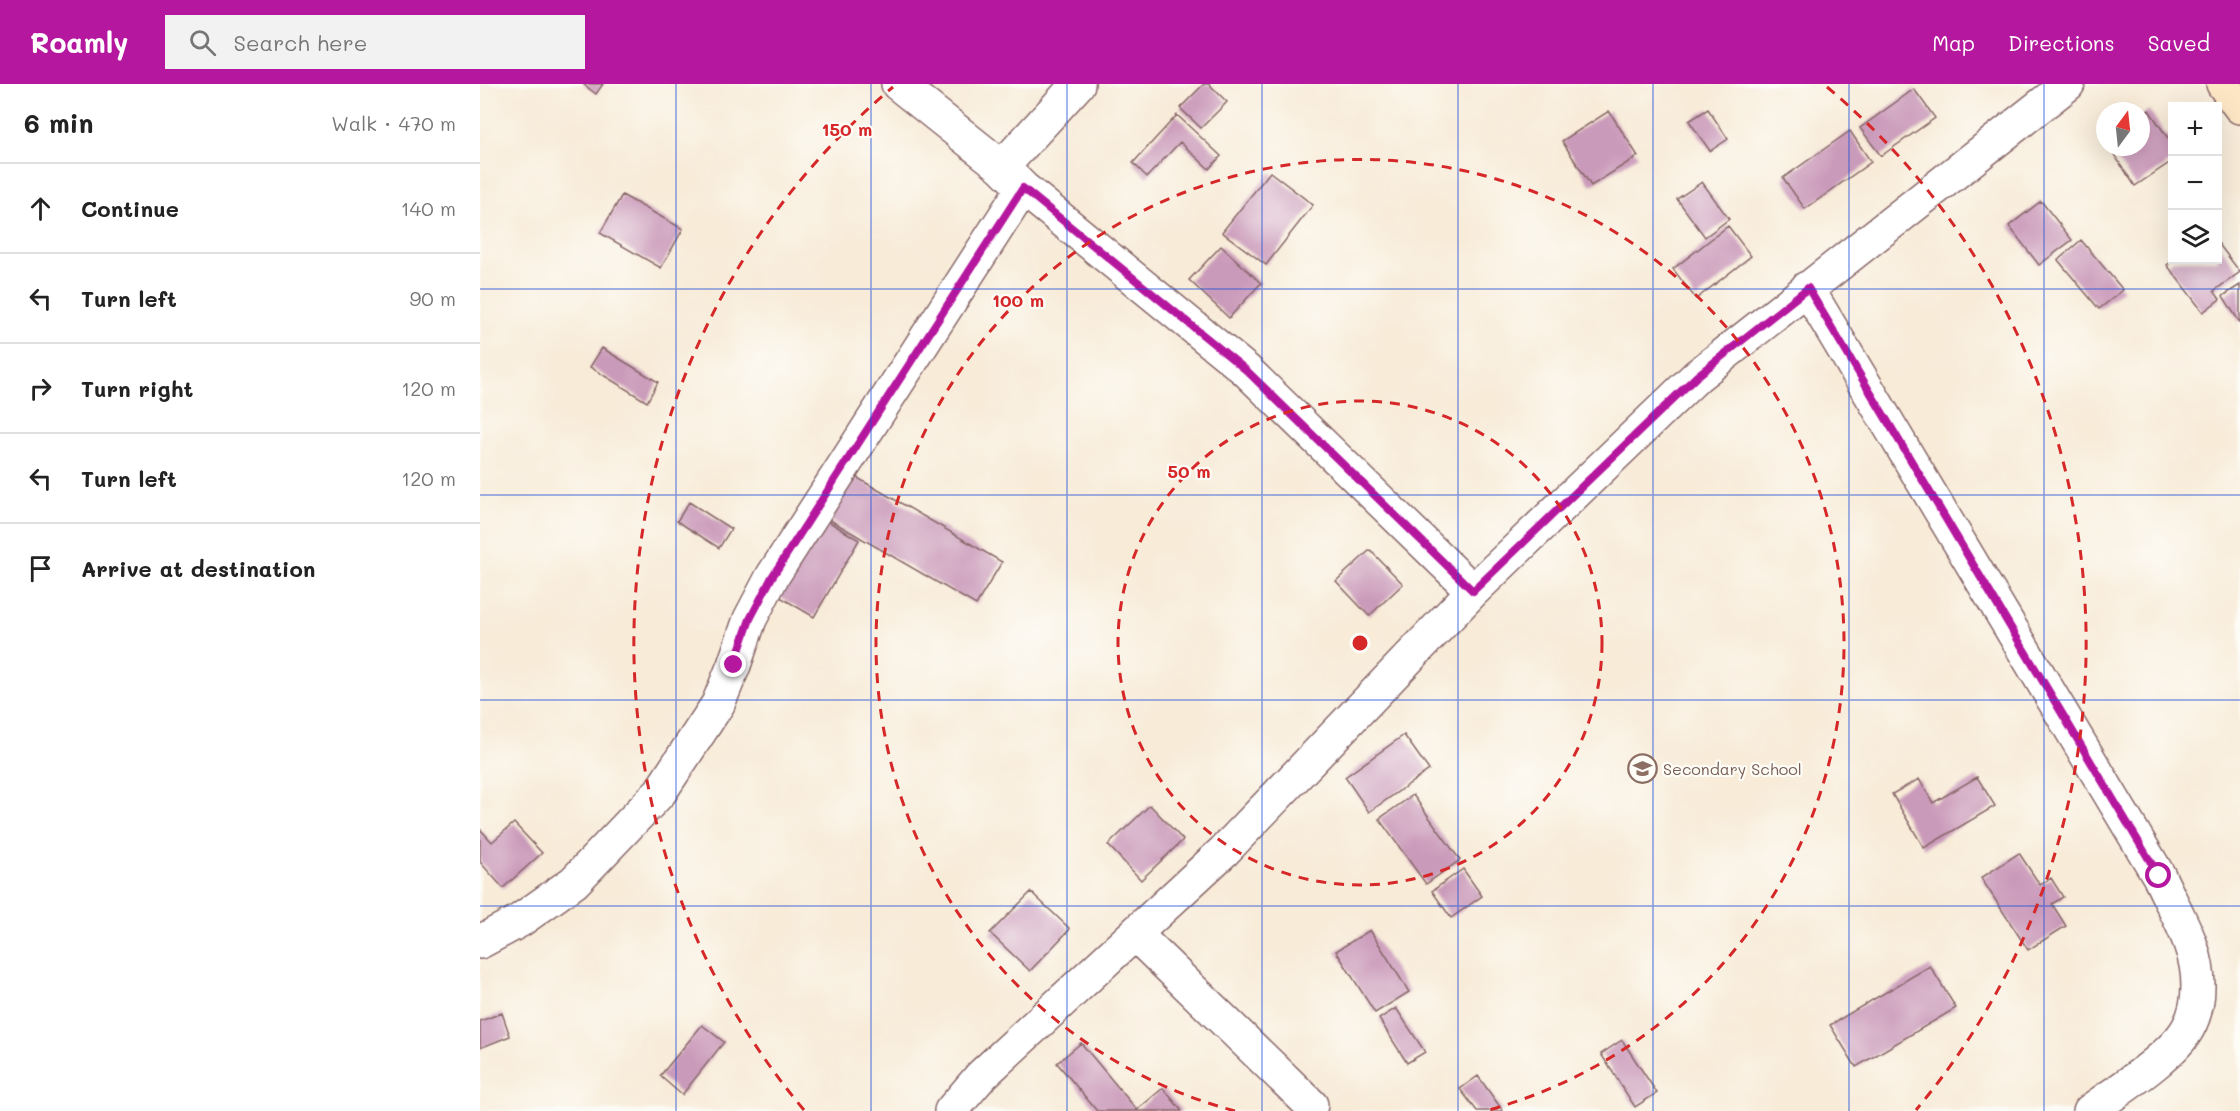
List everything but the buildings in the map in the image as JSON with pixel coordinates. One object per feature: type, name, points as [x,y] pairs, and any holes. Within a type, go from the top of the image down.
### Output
[{"type":"main road","points":[[2223,84],[2240,107]]},
{"type":"street","points":[[898,84],[1246,370],[1473,591]]},
{"type":"street","points":[[480,942],[519,921],[574,882],[660,792],[718,704],[750,619],[772,577],[1013,177],[1078,84]]},
{"type":"street","points":[[951,1111],[981,1076],[1224,851],[1473,591],[1697,376],[2068,84]]},
{"type":"street","points":[[1808,288],[2159,876],[2190,944],[2198,972],[2197,1003],[2188,1028],[2170,1051],[2090,1111]]},
{"type":"street","points":[[1135,933],[1311,1105]]},
{"type":"place","name":"Secondary School","points":[[1642,769]]},
{"type":"route","points":[[734,665],[750,619],[772,577],[1023,188],[1246,370],[1473,591],[1697,376],[1808,288],[2159,876]]}]
